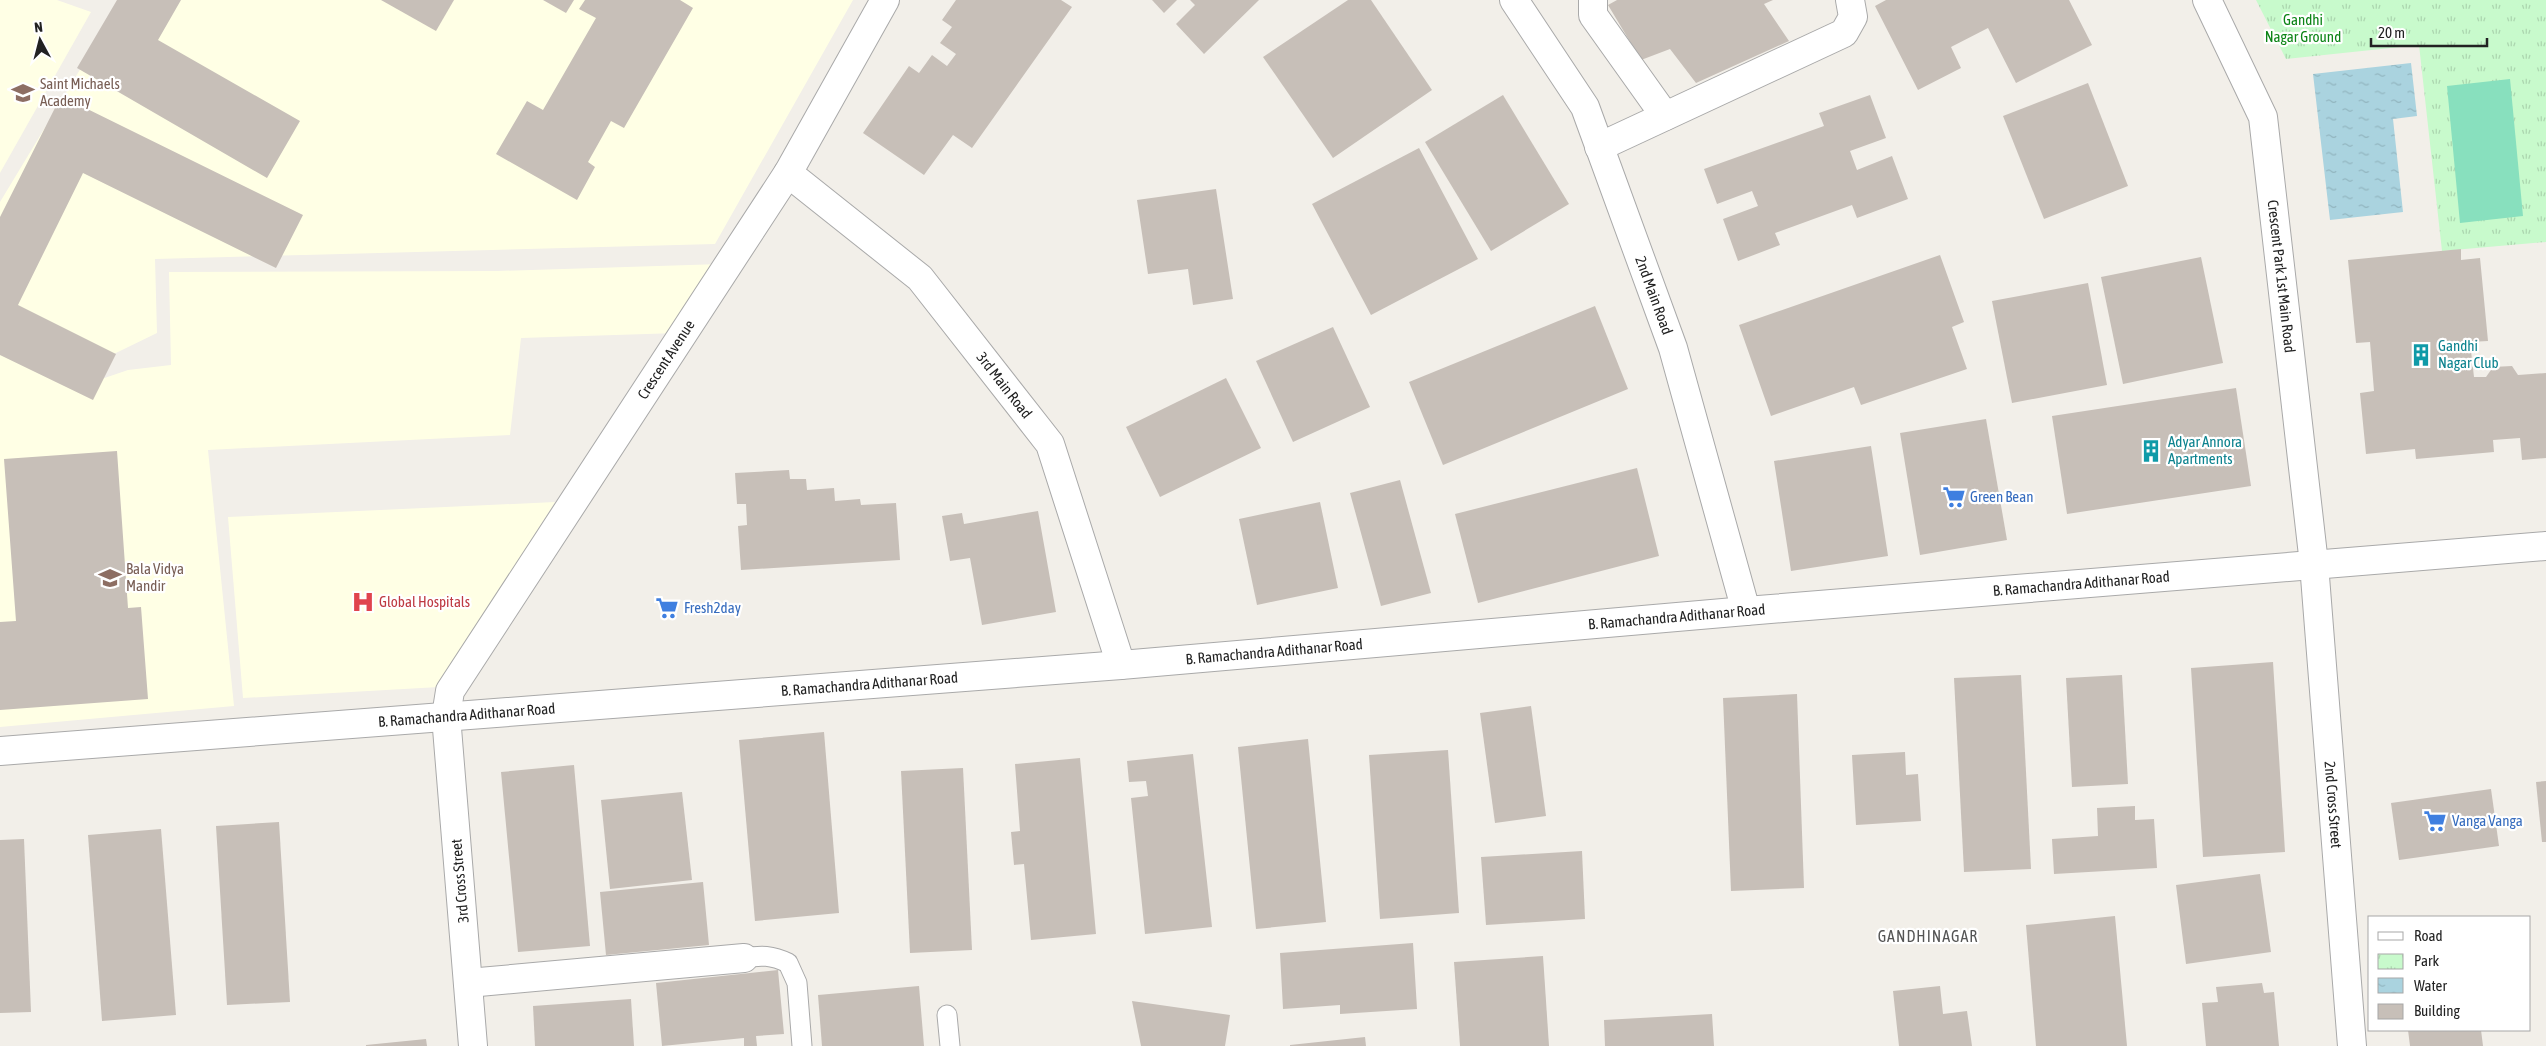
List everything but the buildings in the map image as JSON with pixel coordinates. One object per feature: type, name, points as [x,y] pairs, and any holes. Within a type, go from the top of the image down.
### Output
[{"type":"street","name":"Crescent Avenue","points":[[446,716],[450,691],[460,673],[788,173],[885,0]]},
{"type":"street","name":"2nd Main Road","points":[[1514,0],[1585,107],[1673,348],[1746,610]]},
{"type":"street","points":[[1594,0],[1592,15],[1665,116]]},
{"type":"street","points":[[1599,147],[1844,33],[1853,17],[1850,0]]},
{"type":"street","name":"Crescent Park 1st Main Road","points":[[2207,0],[2263,117],[2314,564]]},
{"type":"street","name":"3rd Main Road","points":[[788,173],[920,278],[1050,444],[1121,665]]},
{"type":"street","name":"B. Ramachandra Adithanar Road","points":[[0,751],[1121,665],[1746,610],[2546,546]]},
{"type":"street","name":"2nd Cross Street","points":[[2314,564],[2352,1046]]},
{"type":"street","name":"3rd Cross Street","points":[[446,716],[474,1046]]},
{"type":"street","points":[[468,983],[744,958]]},
{"type":"lane","points":[[744,958],[761,955],[775,956],[788,962],[797,984],[802,1046]]},
{"type":"lane","points":[[946,1015],[950,1046]]},
{"type":"shaded area","name":"Saint Michaels Academy","points":[[0,0],[57,0],[91,12],[0,173]]},
{"type":"shaded area","points":[[122,0],[853,0],[715,244],[155,259],[157,333],[83,369],[0,341],[0,202]]},
{"type":"shaded area","name":"Bala Vidya Mandir","points":[[721,264],[678,333],[521,338],[510,435],[208,450],[234,706],[0,727],[0,352],[78,387],[128,370],[171,365],[169,272],[497,271]]},
{"type":"shaded area","name":"Global Hospitals","points":[[555,502],[439,687],[243,698],[228,517]]},
{"type":"green space","name":"Gandhi Nagar Ground","points":[[2256,0],[2546,0],[2546,242],[2442,251],[2419,45],[2286,59]]},
{"type":"green space","points":[[2510,79],[2523,216],[2460,223],[2447,86]]},
{"type":"water","points":[[2411,63],[2417,116],[2393,119],[2403,212],[2330,220],[2313,74]]},
{"type":"place","name":"Saint Michaels Academy","points":[[23,93]]},
{"type":"place","name":"Gandhi Nagar Club","points":[[2421,355]]},
{"type":"place","name":"Adyar Annora Apartments","points":[[2151,451]]},
{"type":"place","name":"Green Bean","points":[[1954,497]]},
{"type":"place","name":"Bala Vidya Mandir","points":[[110,578]]},
{"type":"place","name":"Global Hospitals","points":[[363,602]]},
{"type":"place","name":"Fresh2day","points":[[667,608]]},
{"type":"place","name":"Vanga Vanga","points":[[2435,821]]},
{"type":"district","name":"GANDHINAGAR","points":[[1928,936]]}]
